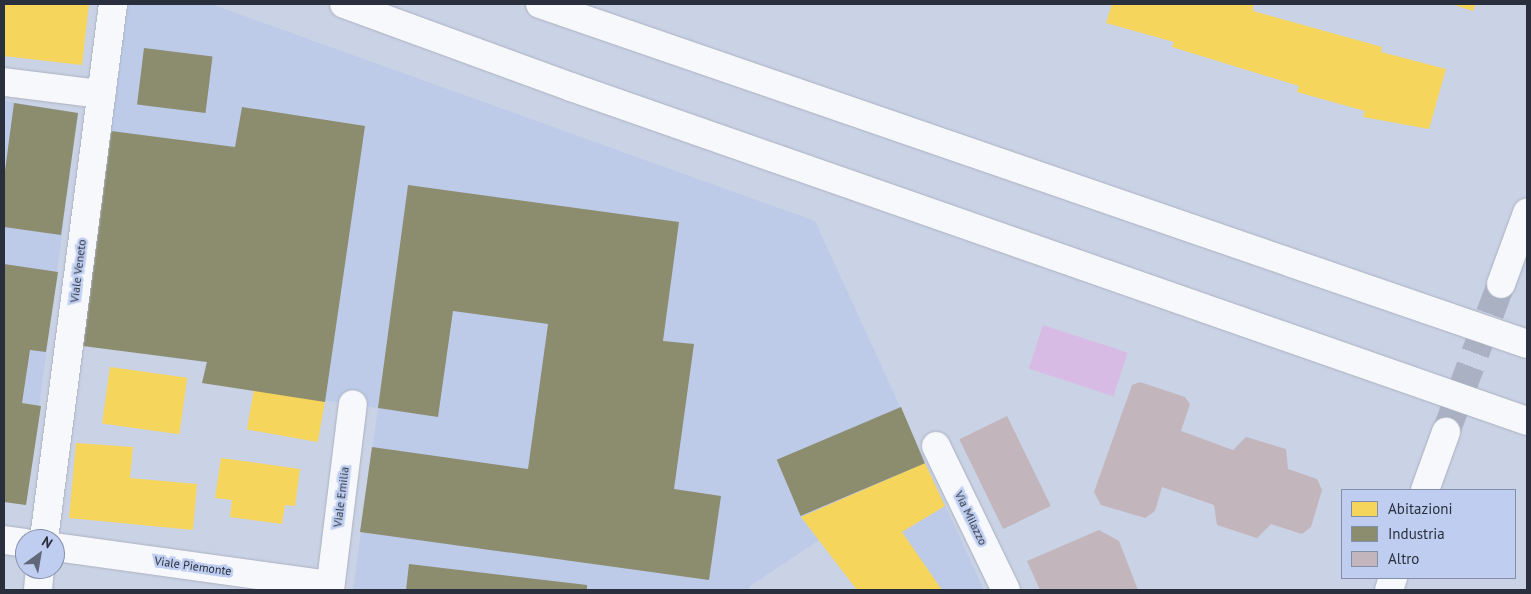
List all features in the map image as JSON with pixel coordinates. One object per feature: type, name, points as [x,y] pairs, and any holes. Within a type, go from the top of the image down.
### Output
[{"type":"main road","name":"Viale Veneto","points":[[45,529],[113,4]]},
{"type":"main road","points":[[344,4],[570,87],[1527,421]]},
{"type":"main road","points":[[540,4],[1527,344]]},
{"type":"main road","points":[[4,82],[101,94]]},
{"type":"main road","points":[[1501,284],[1527,213]]},
{"type":"main road","name":"Viale Emilia","points":[[330,588],[353,404]]},
{"type":"main road","points":[[1425,489],[1446,432]]},
{"type":"main road","name":"Via Milazzo","points":[[936,446],[1006,590]]},
{"type":"main road","name":"Viale Piemonte","points":[[65,548],[330,588]]},
{"type":"shaded area","points":[[128,4],[211,4],[815,221],[984,590],[857,590],[819,540],[750,586],[749,590],[353,590],[378,408],[202,383],[206,362],[83,346]]},
{"type":"shaded area","points":[[4,101],[78,113],[26,505],[4,502]]},
{"type":"shaded area","points":[[1043,325],[1128,353],[1113,396],[1029,369]]},
{"type":"building: Abitazioni","points":[[4,4],[89,4],[82,65],[4,56]]},
{"type":"building: Abitazioni","points":[[1112,4],[1253,4],[1253,11],[1382,47],[1381,52],[1446,69],[1429,129],[1363,117],[1365,111],[1297,92],[1299,86],[1172,47],[1174,42],[1106,23]]},
{"type":"building: Abitazioni","points":[[1451,4],[1476,4],[1473,11]]},
{"type":"building: Abitazioni","points":[[110,367],[187,378],[179,434],[102,423]]},
{"type":"building: Abitazioni","points":[[254,389],[325,402],[318,442],[247,429]]},
{"type":"building: Abitazioni","points":[[76,443],[133,447],[130,478],[197,484],[193,530],[69,518]]},
{"type":"building: Abitazioni","points":[[221,458],[300,469],[295,506],[285,505],[282,524],[230,517],[232,500],[215,498]]},
{"type":"building: Abitazioni","points":[[925,463],[945,506],[902,532],[942,590],[857,590],[801,517]]},
{"type":"building: Industria","points":[[144,48],[212,56],[206,113],[137,105]]},
{"type":"building: Industria","points":[[14,103],[78,113],[61,235],[4,227],[4,178]]},
{"type":"building: Industria","points":[[242,107],[365,126],[325,402],[202,383],[207,362],[83,346],[111,131],[235,147]]},
{"type":"building: Industria","points":[[408,185],[679,222],[663,341],[694,344],[674,489],[721,496],[709,580],[360,532],[372,447],[528,469],[548,324],[453,311],[438,417],[378,408]]},
{"type":"building: Industria","points":[[4,264],[58,272],[46,352],[30,350],[22,403],[41,406],[26,505],[4,502]]},
{"type":"building: Industria","points":[[901,407],[925,463],[801,516],[777,460]]},
{"type":"building: Industria","points":[[409,564],[587,585],[587,590],[406,590]]},
{"type":"building: Altro","points":[[1140,382],[1185,397],[1190,404],[1181,431],[1233,450],[1246,437],[1286,449],[1288,469],[1317,479],[1322,490],[1311,527],[1302,534],[1271,524],[1257,538],[1217,525],[1214,505],[1162,487],[1155,511],[1145,518],[1101,505],[1094,492],[1132,385]]},
{"type":"building: Altro","points":[[1007,416],[1051,506],[1003,529],[959,439]]},
{"type":"building: Altro","points":[[1099,530],[1119,541],[1138,590],[1040,590],[1027,561]]},
{"type":"tunnel","points":[[1446,432],[1501,284]]}]
